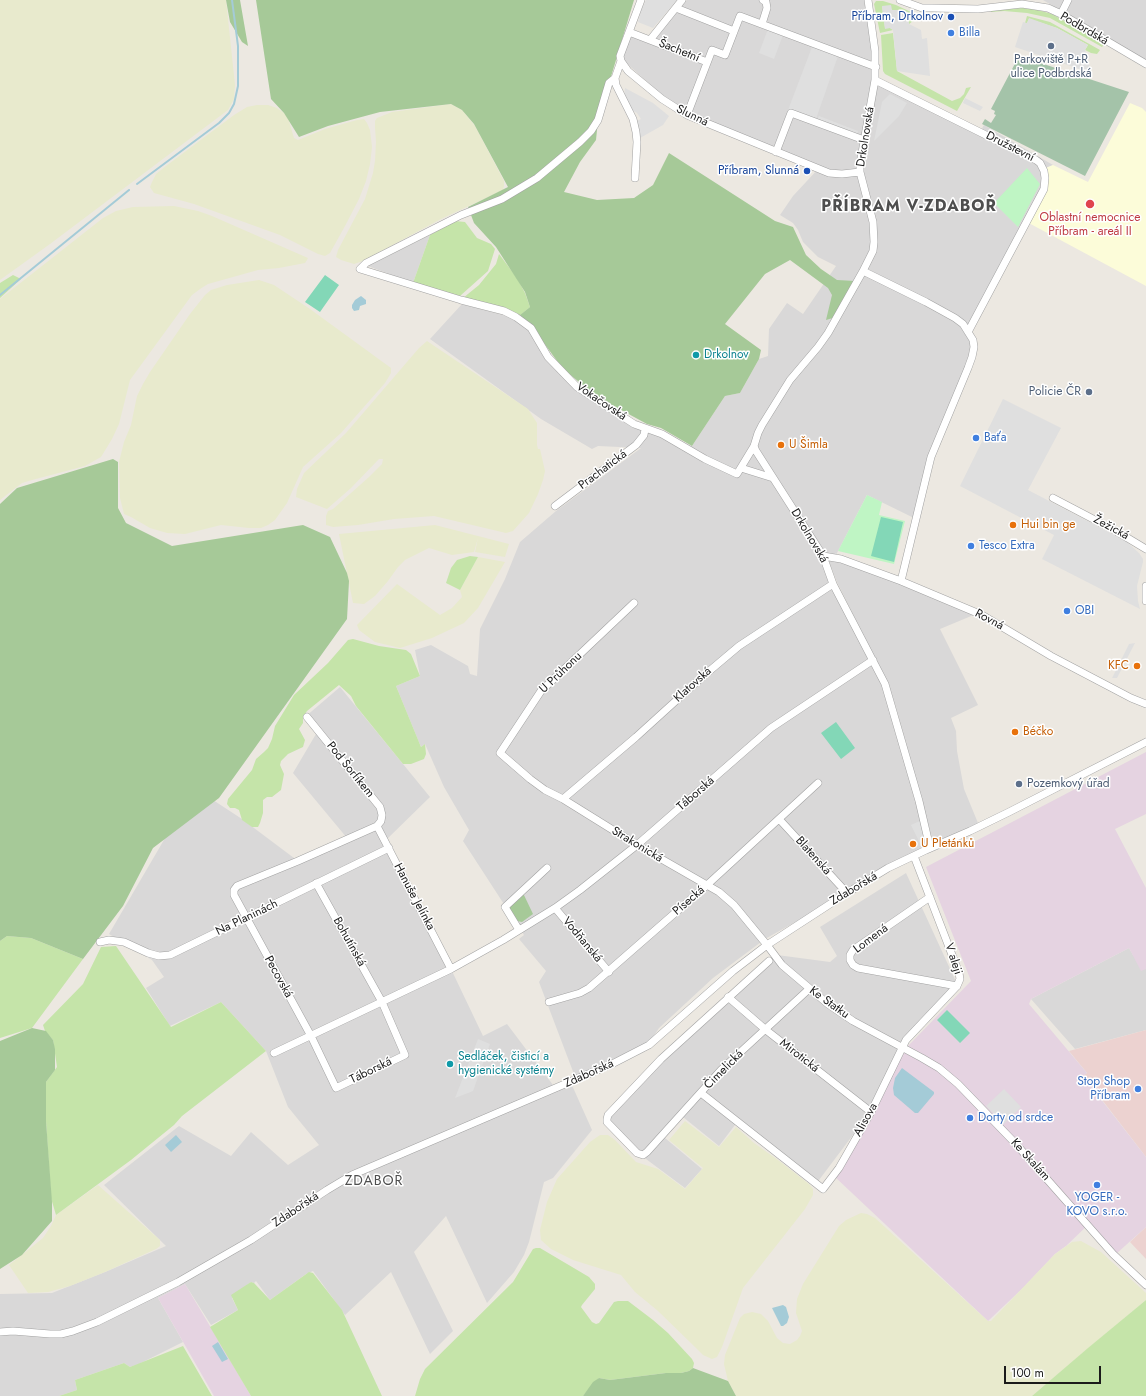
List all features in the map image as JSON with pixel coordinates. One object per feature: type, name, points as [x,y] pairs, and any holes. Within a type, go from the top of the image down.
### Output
[{"type":"street","points":[[635,178],[637,142],[636,132],[633,118],[616,85],[615,78],[621,61],[620,56],[641,0]]},
{"type":"street","name":"Šachetní","points":[[650,40],[682,0]]},
{"type":"street","points":[[762,24],[767,8],[766,2],[763,0]]},
{"type":"street","name":"Drkolnovská","points":[[868,0],[876,51],[876,67],[860,164],[860,172],[873,222],[873,251],[828,333],[790,380],[765,420],[758,433],[754,446],[823,556],[833,584],[885,684],[919,801],[930,848]]},
{"type":"street","name":"Podbrdská","points":[[900,0],[922,8],[978,9],[1009,5],[1032,5],[1048,8],[1061,14],[1146,64]]},
{"type":"street","points":[[1061,14],[1068,0]]},
{"type":"street","points":[[676,8],[734,31],[740,16],[876,67]]},
{"type":"street","name":"Šachetní","points":[[687,115],[712,50],[725,55],[734,31]]},
{"type":"street","name":"Šachetní","points":[[629,32],[707,62]]},
{"type":"street","name":"Slunná","points":[[621,61],[628,71],[662,99],[687,115],[829,173],[842,174],[860,172]]},
{"type":"street","name":"Vokačovská","points":[[615,78],[609,84],[598,120],[591,131],[537,178],[502,199],[461,216],[366,263],[360,269],[461,300],[504,311],[525,322],[531,328],[548,357],[577,387],[634,424],[662,434],[705,459],[739,471],[773,478]]},
{"type":"street","name":"Družstevní","points":[[875,80],[1036,160],[1040,163],[1044,171],[1044,189],[968,332]]},
{"type":"street","points":[[776,152],[791,113],[864,140]]},
{"type":"street","points":[[863,271],[955,318],[963,324],[973,340],[974,348],[972,357],[931,457],[901,581]]},
{"type":"street","name":"Prachatická","points":[[555,506],[636,445],[644,435],[645,428]]},
{"type":"street","points":[[739,471],[754,446]]},
{"type":"street","name":"Žežická","points":[[1053,498],[1121,533],[1146,550]]},
{"type":"street","name":"Rovná","points":[[823,556],[841,559],[901,581],[982,615],[1051,656],[1146,704]]},
{"type":"street","name":"Klatovská","points":[[563,799],[641,732],[700,678],[739,646],[833,584]]},
{"type":"street","points":[[1146,586],[1146,601]]},
{"type":"street","name":"U Průhonu","points":[[500,753],[541,691],[634,603]]},
{"type":"street","name":"Táborská","points":[[274,1053],[451,969],[503,940],[555,908],[637,845],[772,728],[873,660]]},
{"type":"street","name":"Pod Šorfíkem","points":[[307,717],[380,807],[382,815],[381,821],[376,826]]},
{"type":"street","name":"Zdabořská","points":[[0,1332],[13,1331],[61,1334],[97,1322],[144,1300],[251,1240],[352,1175],[614,1063],[649,1045],[733,971],[767,944],[888,868],[1010,812],[1146,742]]},
{"type":"street","name":"Strakonická","points":[[500,753],[545,790],[563,799],[637,845],[707,885],[734,905],[767,944]]},
{"type":"street","name":"Písecká","points":[[549,1002],[580,993],[589,988],[609,972],[780,819],[818,783]]},
{"type":"street","name":"Blatenská","points":[[780,819],[847,893]]},
{"type":"street","name":"Hanuše Jelínka","points":[[376,826],[389,848],[451,969]]},
{"type":"street","name":"Pecovská","points":[[311,1036],[246,918],[234,895],[234,890],[237,886],[298,861],[376,826]]},
{"type":"street","name":"Na Planinách","points":[[100,942],[109,940],[124,942],[148,953],[159,956],[170,955],[389,848]]},
{"type":"street","name":"V aleji","points":[[902,1048],[906,1040],[957,986],[960,979],[960,973],[914,856]]},
{"type":"street","points":[[520,930],[505,907],[547,868]]},
{"type":"street","name":"Bohutínská","points":[[316,883],[382,1002]]},
{"type":"street","name":"Lomená","points":[[930,897],[853,950],[850,955],[850,960],[853,965],[858,968],[957,986]]},
{"type":"street","name":"Vodňanská","points":[[555,908],[609,972]]},
{"type":"street","name":"Ke Statku","points":[[767,944],[782,964],[828,1004],[853,1021],[902,1048]]},
{"type":"street","points":[[728,997],[769,961]]},
{"type":"street","name":"Čimelická","points":[[728,997],[661,1059],[608,1115],[607,1122],[637,1153],[643,1155],[648,1152],[721,1070],[809,989]]},
{"type":"street","name":"Mirotická","points":[[728,997],[766,1030],[871,1112]]},
{"type":"street","name":"Táborská","points":[[311,1036],[336,1088],[405,1055],[382,1002]]},
{"type":"street","name":"Alisova","points":[[701,1093],[823,1189],[839,1168],[871,1112],[902,1048]]},
{"type":"street","name":"Ke Skalám","points":[[902,1048],[938,1068],[962,1087],[1015,1143],[1113,1254],[1146,1286]]},
{"type":"shaded area","points":[[0,0],[226,0],[235,85],[234,99],[228,110],[0,280]]},
{"type":"shaded area","points":[[226,0],[240,0],[248,46],[242,42],[230,22]]},
{"type":"shaded area","points":[[256,0],[634,0],[598,120],[596,140],[580,162],[564,192],[597,200],[634,198],[653,185],[669,153],[775,221],[793,227],[806,255],[821,269],[837,280],[855,281],[836,317],[826,320],[832,295],[828,288],[790,260],[765,274],[725,324],[761,350],[759,359],[740,393],[725,396],[692,446],[661,428],[647,424],[599,398],[563,369],[535,331],[520,315],[530,307],[525,292],[496,247],[474,223],[468,207],[508,187],[474,124],[462,110],[451,104],[380,112],[328,126],[299,137],[284,113],[271,99]]},
{"type":"shaded area","points":[[646,0],[677,0],[653,28],[638,22],[641,10]]},
{"type":"shaded area","points":[[687,0],[864,0],[877,63],[877,80],[981,130],[984,125],[1053,165],[1041,170],[1042,187],[971,331],[975,347],[931,457],[916,519],[867,495],[836,555],[827,553],[976,614],[940,629],[978,705],[951,718],[956,731],[957,751],[964,789],[978,823],[934,845],[896,708],[888,685],[837,582],[824,552],[835,583],[895,709],[932,850],[883,873],[765,939],[713,978],[659,1028],[643,1052],[577,1082],[539,982],[546,971],[519,939],[524,935],[463,841],[469,830],[444,787],[425,744],[421,747],[396,686],[420,676],[415,650],[431,645],[468,666],[470,674],[477,676],[480,629],[505,579],[520,542],[556,511],[641,448],[598,446],[592,449],[541,419],[430,339],[462,304],[510,317],[530,332],[573,387],[633,428],[655,432],[692,446],[725,396],[740,393],[759,359],[768,356],[769,329],[787,303],[803,314],[836,266],[818,257],[803,242],[793,223],[780,215],[793,196],[819,168],[689,113],[657,91],[622,59],[631,34],[653,40]]},
{"type":"shaded area","points":[[1043,0],[1146,0],[1146,66],[1063,12]]},
{"type":"shaded area","points":[[891,5],[892,10],[902,10],[908,12],[909,24],[921,30],[922,39],[927,38],[930,76],[897,71],[893,30],[890,28],[885,29],[882,6]]},
{"type":"shaded area","name":"Parkoviště P+R ulice Podbrdská","points":[[1029,18],[1057,28],[1088,45],[1085,50],[1090,67],[1088,72],[1015,47],[1023,22],[1027,23]]},
{"type":"shaded area","points":[[768,29],[783,35],[774,59],[759,53]]},
{"type":"shaded area","points":[[812,47],[838,56],[816,119],[790,109],[779,139],[777,139]]},
{"type":"shaded area","points":[[1019,56],[1129,92],[1085,176],[982,124],[985,119],[991,123],[996,115],[994,114],[995,111],[991,109]]},
{"type":"shaded area","points":[[625,88],[653,103],[669,116],[663,125],[640,138],[637,121],[641,119],[637,113],[630,109],[624,98]]},
{"type":"shaded area","points":[[890,94],[907,103],[899,116],[874,141],[882,102]]},
{"type":"shaded area","points":[[965,98],[983,107],[980,111],[963,103]]},
{"type":"shaded area","name":"Oblastní nemocnice Příbram - areál II","points":[[1130,103],[1142,108],[1146,112],[1146,286],[1025,221],[1042,187],[1043,182],[1041,170],[1053,165],[1088,182]]},
{"type":"shaded area","points":[[451,104],[462,110],[475,126],[504,181],[503,190],[441,219],[363,261],[354,264],[336,257],[338,250],[365,199],[373,173],[376,142],[375,121],[377,118],[392,112]]},
{"type":"shaded area","points":[[268,105],[277,108],[284,113],[288,118],[294,138],[298,140],[325,129],[357,120],[364,119],[367,123],[370,130],[372,147],[366,181],[359,199],[345,226],[330,253],[325,256],[280,235],[194,204],[154,193],[150,187],[156,174],[166,166],[234,115],[247,107]]},
{"type":"shaded area","points":[[819,116],[858,131],[857,135],[817,120]]},
{"type":"shaded area","points":[[174,206],[198,211],[212,216],[308,258],[305,263],[258,270],[208,284],[192,295],[130,380],[119,424],[101,457],[85,466],[22,483],[0,500],[0,299],[103,218],[116,211],[133,207]]},
{"type":"shaded area","points":[[430,235],[413,283],[368,266]]},
{"type":"shaded area","points":[[259,280],[274,285],[310,309],[391,368],[391,373],[385,383],[341,433],[303,467],[287,503],[275,520],[268,525],[261,528],[249,528],[221,525],[185,534],[167,533],[150,528],[124,514],[120,498],[119,462],[124,442],[131,425],[137,396],[150,372],[205,295],[211,290],[227,285]]},
{"type":"shaded area","points":[[427,341],[528,409],[537,423],[537,445],[538,449],[540,449],[545,471],[538,494],[529,513],[513,531],[506,533],[434,516],[394,519],[358,525],[333,527],[326,525],[326,516],[328,511],[333,509],[369,477],[382,464],[383,459],[379,459],[351,488],[327,509],[296,497],[297,489],[304,473],[346,433],[419,348]]},
{"type":"shaded area","points":[[1003,399],[1061,428],[1028,490],[1126,541],[1139,553],[1143,559],[1137,586],[1140,609],[1042,559],[1054,535],[960,486]]},
{"type":"shaded area","points":[[113,459],[118,462],[118,508],[126,523],[172,546],[303,525],[330,537],[347,573],[349,581],[347,619],[219,798],[153,848],[123,906],[83,959],[31,938],[7,936],[0,941],[0,504],[17,488]]},
{"type":"shaded area","points":[[435,525],[509,544],[505,557],[475,552],[478,538],[474,552],[452,555],[429,548],[405,560],[375,596],[364,604],[353,603],[339,534]]},
{"type":"shaded area","points":[[478,557],[505,562],[478,608],[464,623],[432,638],[400,648],[375,642],[359,630],[357,625],[397,584],[440,615],[452,608],[462,597],[460,590]]},
{"type":"shaded area","points":[[1135,643],[1117,678],[1112,678],[1129,644]]},
{"type":"shaded area","points":[[340,687],[430,797],[385,841],[451,969],[483,1036],[507,1024],[556,1089],[571,1083],[592,1130],[553,1178],[544,1182],[529,1242],[524,1255],[514,1272],[487,1303],[446,1216],[414,1252],[453,1331],[430,1354],[391,1272],[345,1315],[313,1271],[306,1274],[270,1300],[256,1281],[254,1283],[251,1282],[232,1298],[238,1310],[211,1325],[185,1284],[158,1298],[183,1342],[139,1364],[130,1367],[124,1363],[75,1380],[77,1390],[59,1396],[0,1396],[0,1294],[52,1293],[166,1246],[104,1185],[179,1126],[231,1156],[251,1132],[288,1165],[319,1145],[288,1107],[266,1051],[221,1002],[170,1026],[146,988],[164,977],[152,960],[109,934],[168,833],[213,800],[242,819],[298,861],[347,838],[293,773],[316,734],[305,717]]},
{"type":"shaded area","points":[[1146,752],[1146,814],[1115,829],[1146,888],[1146,969],[1141,971],[1129,948],[1031,999],[1029,1004],[1087,1073],[1083,1076],[1146,1157],[1146,1227],[1116,1254],[1090,1223],[1066,1246],[1055,1254],[1024,1287],[988,1321],[835,1177],[908,1046],[971,981],[926,867]]},
{"type":"shaded area","points":[[922,820],[928,847],[923,849],[911,825]]},
{"type":"shaded area","points":[[906,873],[957,984],[902,1048],[874,1107],[816,1184],[738,1121],[719,1146],[683,1117],[665,1138],[702,1169],[685,1188],[646,1159],[608,1123],[608,1115],[661,1059],[769,961],[777,955],[830,962],[837,956],[820,927]]},
{"type":"shaded area","points":[[523,893],[533,914],[522,922],[517,921],[509,909],[510,905]]},
{"type":"shaded area","points":[[1129,948],[1133,955],[1146,968],[1146,1030],[1075,1049],[1031,999]]},
{"type":"shaded area","points":[[32,1028],[46,1031],[53,1040],[55,1049],[55,1070],[46,1082],[46,1121],[52,1221],[22,1255],[0,1269],[0,1041]]},
{"type":"shaded area","points":[[1146,1030],[1146,1157],[1083,1075],[1087,1073],[1069,1051]]},
{"type":"shaded area","points":[[478,1039],[490,1044],[473,1091],[455,1098]]},
{"type":"shaded area","points":[[1004,1089],[1021,1107],[1004,1124],[986,1106]]},
{"type":"shaded area","points":[[685,1121],[719,1147],[736,1127],[754,1143],[809,1184],[813,1189],[813,1195],[805,1209],[743,1288],[722,1347],[717,1357],[712,1359],[703,1355],[658,1311],[635,1292],[621,1275],[573,1260],[551,1249],[541,1240],[540,1230],[547,1202],[557,1179],[590,1142],[600,1135],[608,1135],[615,1140],[636,1162],[658,1169],[685,1189],[703,1168],[669,1140]]},
{"type":"shaded area","points":[[98,1185],[160,1240],[160,1246],[105,1272],[70,1286],[48,1292],[28,1293],[9,1265],[43,1238],[56,1215]]},
{"type":"shaded area","points":[[861,1213],[875,1218],[988,1321],[991,1321],[1055,1254],[1072,1242],[1081,1241],[1101,1252],[1146,1293],[1146,1300],[1032,1396],[736,1396],[728,1381],[724,1364],[725,1355],[740,1318],[744,1314],[752,1312],[761,1314],[768,1321],[777,1338],[783,1343],[790,1344],[797,1340],[802,1331],[796,1313],[797,1299],[803,1284],[839,1226],[846,1220]]},
{"type":"shaded area","points":[[1146,1227],[1146,1259],[1130,1242]]},
{"type":"shaded area","points":[[185,1284],[251,1396],[214,1396],[158,1298]]},
{"type":"shaded area","points":[[693,1368],[728,1381],[736,1396],[583,1396],[593,1382],[599,1378],[610,1380],[666,1373],[681,1373],[689,1371]]},
{"type":"green space","points":[[876,1],[883,1],[896,5],[913,13],[913,21],[909,24],[902,10],[892,10],[882,6],[885,28],[890,28],[893,30],[880,33],[874,4]]},
{"type":"green space","points":[[1023,8],[1052,14],[1101,42],[1103,46],[1102,47],[1050,18],[1027,13],[1004,11],[991,12],[991,10]]},
{"type":"green space","points":[[1027,16],[1050,22],[1100,50],[1097,54],[1085,50],[1088,45],[1057,28],[1029,19],[1027,23],[1025,23]]},
{"type":"green space","points":[[893,33],[897,71],[952,101],[960,98],[964,94],[966,88],[971,87],[957,111],[885,74],[883,71],[881,35]]},
{"type":"green space","points":[[1027,168],[1040,184],[1018,227],[994,203]]},
{"type":"green space","points":[[455,221],[465,222],[477,238],[491,244],[495,249],[488,271],[460,296],[413,283],[430,235]]},
{"type":"green space","points":[[499,254],[517,278],[530,307],[519,316],[463,298],[479,285],[496,264]]},
{"type":"green space","points":[[13,275],[21,279],[0,298],[0,283]]},
{"type":"green space","points":[[325,275],[339,285],[320,312],[305,302]]},
{"type":"green space","points":[[867,495],[882,502],[879,515],[905,521],[894,564],[838,551]]},
{"type":"green space","points":[[881,517],[903,522],[894,562],[871,556]]},
{"type":"green space","points":[[470,556],[478,557],[460,590],[446,583],[451,568],[457,560]]},
{"type":"green space","points":[[353,639],[379,646],[406,650],[411,654],[420,676],[396,686],[421,747],[425,744],[426,754],[424,759],[411,764],[403,764],[356,706],[351,696],[339,685],[307,711],[303,717],[303,723],[299,729],[305,740],[303,747],[288,754],[281,761],[280,765],[284,774],[281,790],[272,797],[267,797],[263,800],[263,813],[260,823],[258,827],[252,827],[242,820],[239,810],[230,808],[227,804],[228,799],[252,770],[256,759],[268,748],[275,726],[294,695],[328,663],[348,640]]},
{"type":"green space","points":[[836,722],[855,748],[841,759],[821,733]]},
{"type":"green space","points":[[7,936],[31,938],[83,959],[32,1028],[0,1038],[0,941]]},
{"type":"green space","points":[[116,946],[171,1027],[221,1002],[266,1051],[182,1116],[174,1125],[131,1160],[56,1215],[51,1198],[46,1121],[46,1082],[57,1067],[53,1040],[45,1031],[43,1025],[83,984],[101,947]]},
{"type":"green space","points":[[947,1010],[970,1033],[960,1043],[937,1020]]},
{"type":"green space","points":[[540,1248],[589,1277],[595,1284],[595,1289],[581,1307],[592,1322],[596,1324],[599,1323],[614,1302],[628,1301],[668,1333],[692,1359],[694,1363],[693,1368],[689,1371],[681,1373],[666,1373],[610,1380],[599,1378],[583,1396],[415,1396],[420,1379],[425,1369],[513,1282],[533,1249]]},
{"type":"green space","points":[[309,1272],[313,1273],[342,1310],[382,1396],[251,1396],[210,1327],[238,1310],[231,1295],[251,1282],[254,1283],[270,1300]]},
{"type":"green space","points":[[1146,1300],[1146,1396],[1032,1396],[1088,1348]]},
{"type":"green space","points":[[183,1346],[212,1396],[59,1396],[77,1390],[75,1380],[124,1363],[130,1367]]},
{"type":"water","points":[[361,296],[366,300],[366,304],[360,306],[359,310],[354,311],[352,305],[355,300]]},
{"type":"water","points":[[902,1068],[934,1092],[934,1094],[918,1113],[915,1113],[894,1095],[893,1088],[895,1078]]},
{"type":"water","points":[[176,1135],[182,1142],[171,1152],[165,1145]]},
{"type":"water","points":[[783,1305],[786,1307],[789,1317],[787,1323],[781,1326],[772,1308]]},
{"type":"water","points":[[218,1342],[228,1359],[222,1362],[212,1346]]},
{"type":"waterway","points":[[137,184],[219,123],[229,113],[234,104],[238,86],[238,46],[232,0]]},
{"type":"waterway","points":[[0,295],[129,190]]},
{"type":"place","name":"Příbram, Drkolnov","points":[[951,17]]},
{"type":"place","name":"Billa","points":[[951,33]]},
{"type":"place","name":"Parkoviště P+R ulice Podbrdská","points":[[1051,46]]},
{"type":"place","name":"Příbram, Slunná","points":[[807,171]]},
{"type":"place","name":"Oblastní nemocnice Příbram - areál II","points":[[1090,204]]},
{"type":"place","name":"Drkolnov","points":[[696,355]]},
{"type":"place","name":"Policie ČR","points":[[1089,392]]},
{"type":"place","name":"Baťa","points":[[976,438]]},
{"type":"place","name":"U Šimla","points":[[781,445]]},
{"type":"place","name":"Hui bin ge","points":[[1013,525]]},
{"type":"place","name":"Tesco Extra","points":[[971,546]]},
{"type":"place","name":"OBI","points":[[1067,611]]},
{"type":"place","name":"KFC","points":[[1137,666]]},
{"type":"place","name":"Béčko","points":[[1015,732]]},
{"type":"place","name":"Pozemkový úřad","points":[[1019,784]]},
{"type":"place","name":"U Pletánků","points":[[913,844]]},
{"type":"place","name":"Sedláček, čisticí a hygienické systémy","points":[[450,1064]]},
{"type":"place","name":"Stop Shop Příbram","points":[[1138,1089]]},
{"type":"place","name":"Dorty od srdce","points":[[970,1118]]},
{"type":"place","name":"YOGER - KOVO s.r.o.","points":[[1097,1185]]},
{"type":"district","name":"PŘÍBRAM V-ZDABOŘ","points":[[909,207]]},
{"type":"district","name":"ZDABOŘ","points":[[374,1182]]}]
